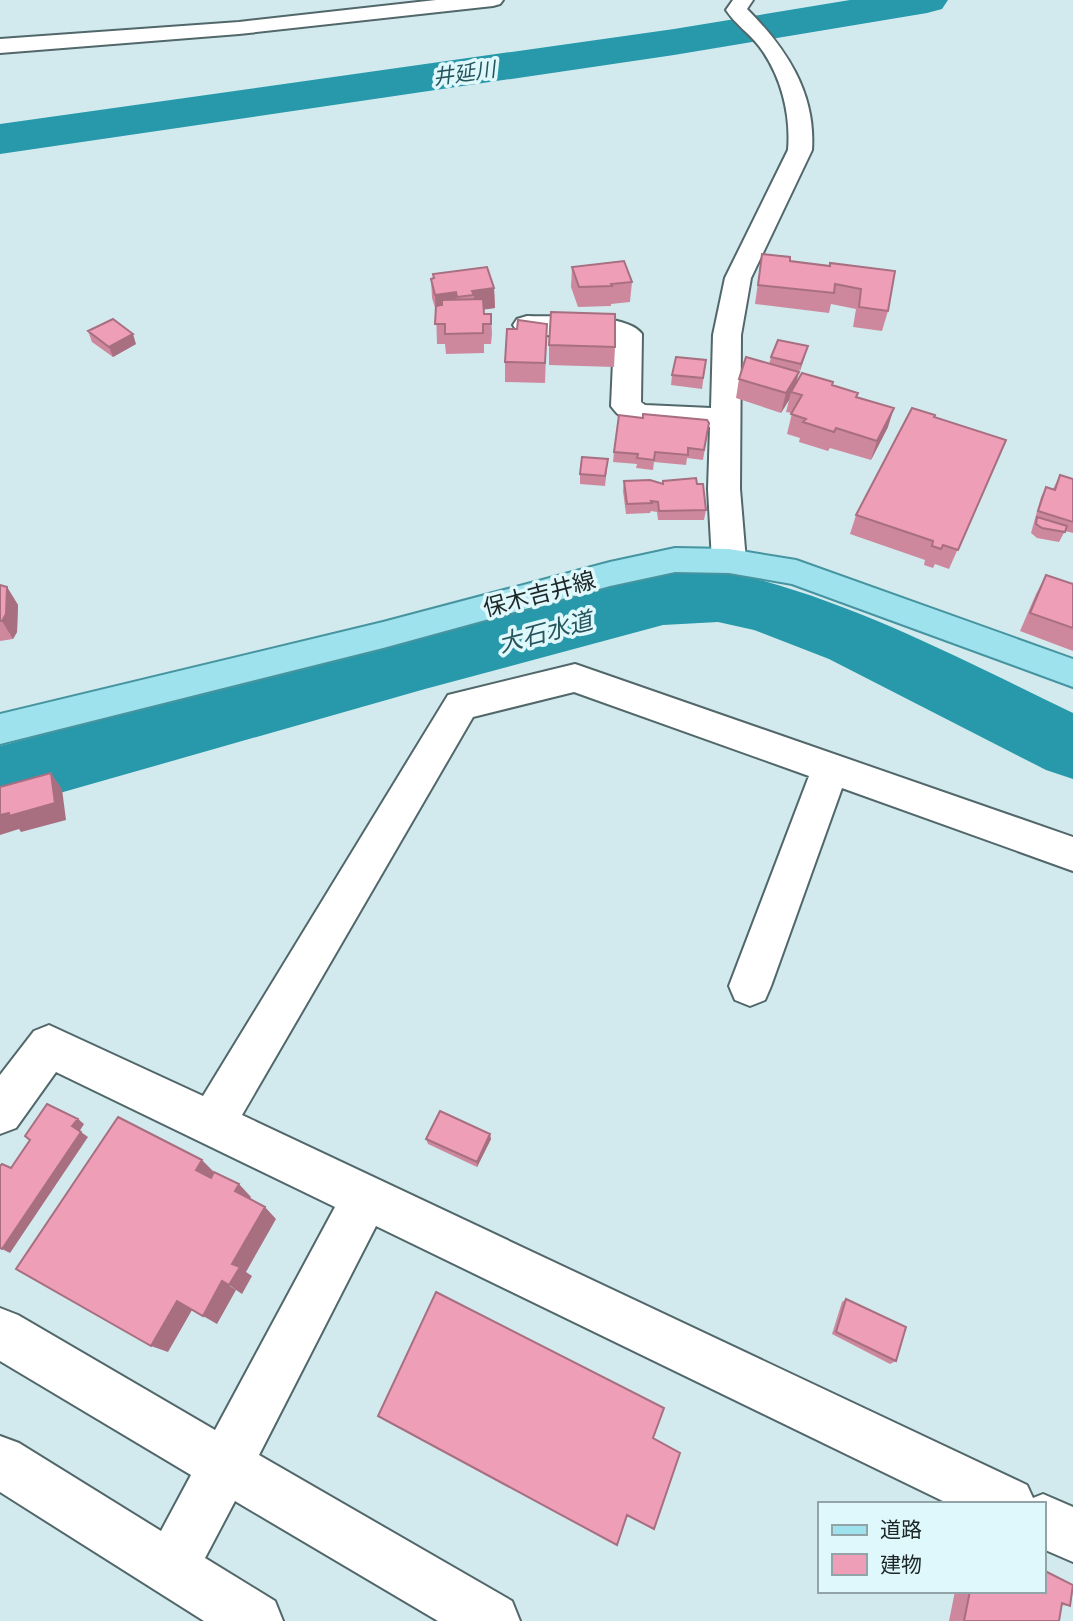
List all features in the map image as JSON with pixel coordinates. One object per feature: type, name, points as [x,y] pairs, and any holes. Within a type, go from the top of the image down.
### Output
[{"type":"main road","name":"保木吉井線","points":[[0,729],[383,635],[610,574],[675,560],[729,561],[796,572],[1073,673]]},
{"type":"street","points":[[0,46],[239,28],[493,0]]},
{"type":"street","points":[[729,561],[724,489],[727,335],[738,278],[800,150],[803,132],[795,98],[772,50],[739,5]]},
{"type":"street","points":[[527,325],[611,328],[628,334],[626,406],[638,415],[724,418]]},
{"type":"street","points":[[212,1124],[461,705],[575,678],[1073,854]]},
{"type":"street","points":[[750,986],[831,768]]},
{"type":"street","points":[[0,1112],[49,1046],[1003,1502]]},
{"type":"street","points":[[171,1569],[366,1197]]},
{"type":"street","points":[[0,1333],[492,1621]]},
{"type":"street","points":[[0,1462],[255,1621]]},
{"type":"street","points":[[1045,1522],[1073,1535]]},
{"type":"building","points":[[762,254],[790,257],[790,261],[895,271],[888,311],[859,307],[861,289],[835,284],[834,293],[758,285]]},
{"type":"building","points":[[624,261],[632,282],[611,284],[612,286],[579,287],[572,267]]},
{"type":"building","points":[[487,267],[494,288],[472,291],[474,295],[457,297],[456,292],[435,295],[431,279],[434,278],[433,274]]},
{"type":"building","points":[[483,299],[484,314],[491,314],[491,324],[483,324],[483,333],[445,334],[445,324],[435,324],[436,306],[442,305],[442,300]]},
{"type":"building","points":[[551,312],[615,314],[615,347],[549,345]]},
{"type":"building","points":[[113,319],[133,334],[109,347],[88,331]]},
{"type":"building","points":[[518,320],[547,324],[545,363],[505,362],[507,329],[517,329]]},
{"type":"building","points":[[778,340],[808,346],[801,364],[771,357]]},
{"type":"building","points":[[676,357],[706,360],[703,378],[672,375]]},
{"type":"building","points":[[746,357],[799,372],[786,393],[739,379]]},
{"type":"building","points":[[802,373],[858,393],[856,397],[894,408],[877,441],[836,428],[834,432],[803,422],[806,419],[791,414],[802,395],[791,392]]},
{"type":"building","points":[[912,408],[1006,440],[958,550],[943,545],[941,549],[932,546],[933,541],[856,515]]},
{"type":"building","points":[[643,414],[707,420],[709,423],[704,450],[688,448],[688,455],[655,452],[654,460],[637,458],[638,454],[614,452],[619,415],[643,418]]},
{"type":"building","points":[[582,457],[608,459],[605,476],[580,474]]},
{"type":"building","points":[[1060,475],[1073,479],[1073,522],[1038,511],[1046,487],[1055,490]]},
{"type":"building","points":[[696,478],[697,484],[703,484],[706,510],[659,511],[658,502],[651,501],[652,503],[627,504],[624,481],[650,480],[663,484],[663,481]]},
{"type":"building","points":[[1037,517],[1067,526],[1065,532],[1042,528],[1036,524]]},
{"type":"building","points":[[1046,575],[1073,584],[1073,628],[1030,613]]},
{"type":"building","points":[[0,585],[7,587],[6,614],[2,621],[0,621]]},
{"type":"building","points":[[51,773],[55,803],[9,816],[9,813],[0,815],[0,787]]},
{"type":"building","points":[[47,1104],[78,1119],[72,1126],[81,1132],[2,1249],[0,1166],[2,1164],[11,1168],[30,1140],[25,1136]]},
{"type":"building","points":[[440,1111],[490,1134],[477,1162],[426,1139]]},
{"type":"building","points":[[118,1117],[202,1160],[196,1170],[211,1178],[214,1172],[239,1184],[235,1191],[265,1207],[232,1264],[240,1267],[229,1285],[222,1281],[203,1316],[177,1301],[151,1346],[16,1269]]},
{"type":"building","points":[[436,1292],[664,1408],[653,1438],[680,1453],[654,1529],[627,1515],[617,1545],[378,1416]]},
{"type":"building","points":[[846,1299],[906,1327],[896,1361],[836,1332]]},
{"type":"building","points":[[1045,1571],[1073,1585],[1070,1606],[1062,1603],[1059,1621],[964,1621],[970,1593],[1045,1593]]},
{"type":"waterway","name":"井延川","points":[[0,139],[674,42],[927,0]]},
{"type":"waterway","name":"大石水道","points":[[0,778],[425,661],[663,599],[718,596],[766,606],[854,640],[1073,748]]}]
